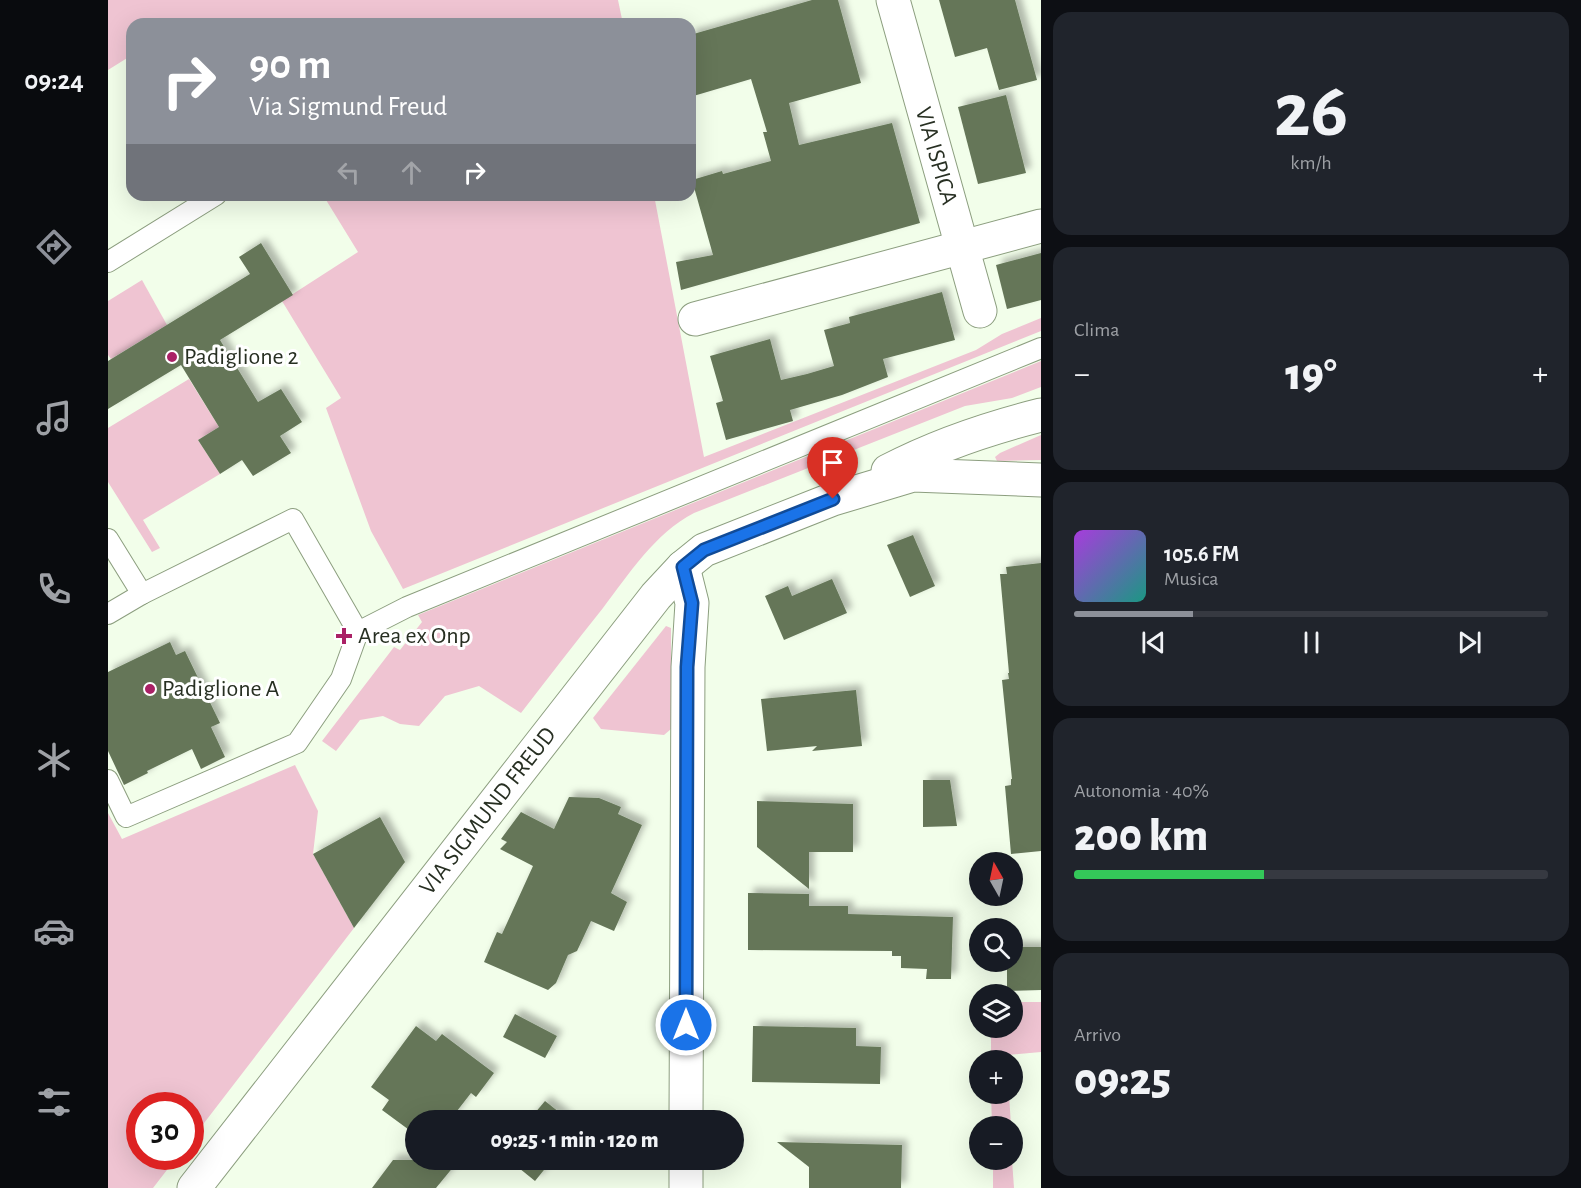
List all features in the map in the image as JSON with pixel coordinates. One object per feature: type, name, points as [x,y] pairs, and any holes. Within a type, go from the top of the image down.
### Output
[{"type":"street","name":"VIA ISPICA","points":[[893,0],[980,311]]},
{"type":"street","points":[[695,319],[1041,226]]},
{"type":"street","points":[[833,499],[907,461],[998,426],[1041,415]]},
{"type":"street","points":[[833,499],[913,475],[1041,480]]},
{"type":"street","name":"VIA SIGMUND FREUD","points":[[194,1188],[656,596],[683,567],[704,550],[833,499]]},
{"type":"street","points":[[683,567],[692,603],[687,667],[686,1110]]},
{"type":"street","points":[[686,1170],[686,1188]]},
{"type":"lane","points":[[108,262],[206,201]]},
{"type":"lane","points":[[108,780],[126,817],[297,743],[341,679],[358,632],[407,607],[1041,348]]},
{"type":"lane","points":[[108,614],[142,594],[293,519],[358,632]]},
{"type":"lane","points":[[108,539],[142,594]]},
{"type":"shaded area","points":[[108,0],[618,0],[622,18],[126,18],[126,59],[108,70]]},
{"type":"shaded area","points":[[327,201],[655,201],[704,457],[976,350],[1002,334],[1041,318],[1041,331],[403,589],[371,531],[326,408],[341,398],[282,301],[358,252]]},
{"type":"shaded area","points":[[142,280],[167,325],[111,359],[108,355],[108,301]]},
{"type":"shaded area","points":[[1041,361],[1041,387],[1012,398],[965,406],[694,513],[680,521],[644,555],[521,713],[479,686],[445,696],[419,726],[400,724],[383,716],[360,720],[336,751],[322,741],[394,647],[400,650],[422,622],[418,615]]},
{"type":"shaded area","points":[[189,379],[219,427],[198,440],[220,474],[143,520],[160,548],[152,552],[108,482],[108,428]]},
{"type":"shaded area","points":[[1041,435],[1041,460],[997,461],[995,457],[1000,453]]},
{"type":"shaded area","points":[[666,626],[671,628],[671,729],[664,735],[601,729],[593,718]]},
{"type":"shaded area","points":[[295,765],[318,811],[313,854],[354,928],[204,1123],[204,1092],[126,1092],[126,1170],[167,1170],[153,1188],[108,1188],[108,813],[122,839]]},
{"type":"shaded area","points":[[1023,1002],[1041,1002],[1041,1052],[1023,1054],[1023,1050],[991,1050],[991,1038],[1023,1038]]},
{"type":"shaded area","points":[[991,1104],[1010,1104],[1010,1116],[992,1116]]},
{"type":"shaded area","points":[[993,1170],[1013,1170],[1014,1188],[993,1188]]},
{"type":"building","points":[[812,0],[838,0],[861,83],[789,103],[799,145],[892,123],[920,223],[681,290],[676,262],[713,255],[696,194],[696,179],[771,161],[763,132],[767,132],[751,79],[696,95],[696,33]]},
{"type":"building","points":[[939,0],[1015,0],[1037,80],[999,90],[987,48],[955,57]]},
{"type":"building","points":[[1006,95],[1026,173],[978,184],[958,107]]},
{"type":"building","name":"Padiglione 2","points":[[261,243],[293,295],[220,340],[258,402],[281,389],[302,422],[280,436],[291,453],[253,476],[242,460],[220,474],[198,440],[219,427],[181,365],[108,409],[108,361],[250,274],[239,257]]},
{"type":"building","points":[[1041,253],[1041,300],[1007,309],[996,265]]},
{"type":"building","points":[[942,292],[955,340],[883,359],[888,377],[842,395],[790,410],[793,421],[726,440],[716,403],[723,401],[710,356],[770,339],[781,380],[807,374],[834,366],[824,330],[850,323],[849,317]]},
{"type":"building","points":[[913,535],[935,586],[910,597],[887,545]]},
{"type":"building","points":[[1041,563],[1041,851],[1023,853],[1011,852],[1005,786],[1011,785],[1012,779],[1002,680],[1009,679],[1000,574],[1007,574],[1006,567]]},
{"type":"building","points":[[832,579],[847,613],[784,640],[765,596],[788,586],[792,596]]},
{"type":"building","name":"Padiglione A","points":[[170,642],[176,655],[185,651],[220,723],[211,727],[225,757],[201,769],[192,749],[124,785],[108,751],[108,672]]},
{"type":"building","points":[[856,690],[862,746],[812,751],[817,746],[767,751],[761,699]]},
{"type":"building","points":[[923,780],[950,780],[957,826],[923,827]]},
{"type":"building","points":[[569,797],[599,798],[621,807],[618,814],[642,825],[611,893],[627,902],[614,931],[591,921],[577,951],[568,955],[556,983],[548,990],[484,962],[497,932],[502,934],[533,866],[500,849],[507,842],[501,839],[521,812],[554,829]]},
{"type":"building","points":[[757,801],[853,804],[853,852],[809,852],[809,889],[757,847]]},
{"type":"building","points":[[380,817],[405,862],[354,928],[313,854]]},
{"type":"building","points":[[748,893],[809,894],[809,906],[848,906],[848,914],[953,917],[951,979],[926,979],[927,969],[901,968],[901,956],[892,956],[892,951],[748,950]]},
{"type":"building","points":[[1023,947],[1041,947],[1041,990],[1023,991],[1023,984],[1007,984],[1007,972],[1023,972]]},
{"type":"building","points":[[515,1014],[557,1036],[545,1058],[503,1037]]},
{"type":"building","points":[[416,1026],[436,1041],[442,1034],[494,1073],[476,1097],[471,1093],[458,1110],[405,1110],[405,1127],[382,1110],[389,1100],[371,1087]]},
{"type":"building","points":[[753,1026],[856,1028],[856,1046],[881,1047],[880,1084],[752,1082]]},
{"type":"building","points":[[545,1101],[556,1110],[537,1110]]},
{"type":"building","points":[[777,1142],[902,1145],[901,1188],[809,1188],[809,1167]]},
{"type":"building","points":[[393,1160],[405,1160],[405,1170],[451,1170],[436,1188],[372,1188]]},
{"type":"building","points":[[521,1170],[544,1170],[535,1181]]},
{"type":"place","name":"Padiglione 2","points":[[172,357]]},
{"type":"place","name":"Area ex Onp","points":[[344,636]]},
{"type":"place","name":"Padiglione A","points":[[150,689]]},
{"type":"route","points":[[686,1025],[687,667],[692,603],[683,567],[704,550],[833,499]]}]
